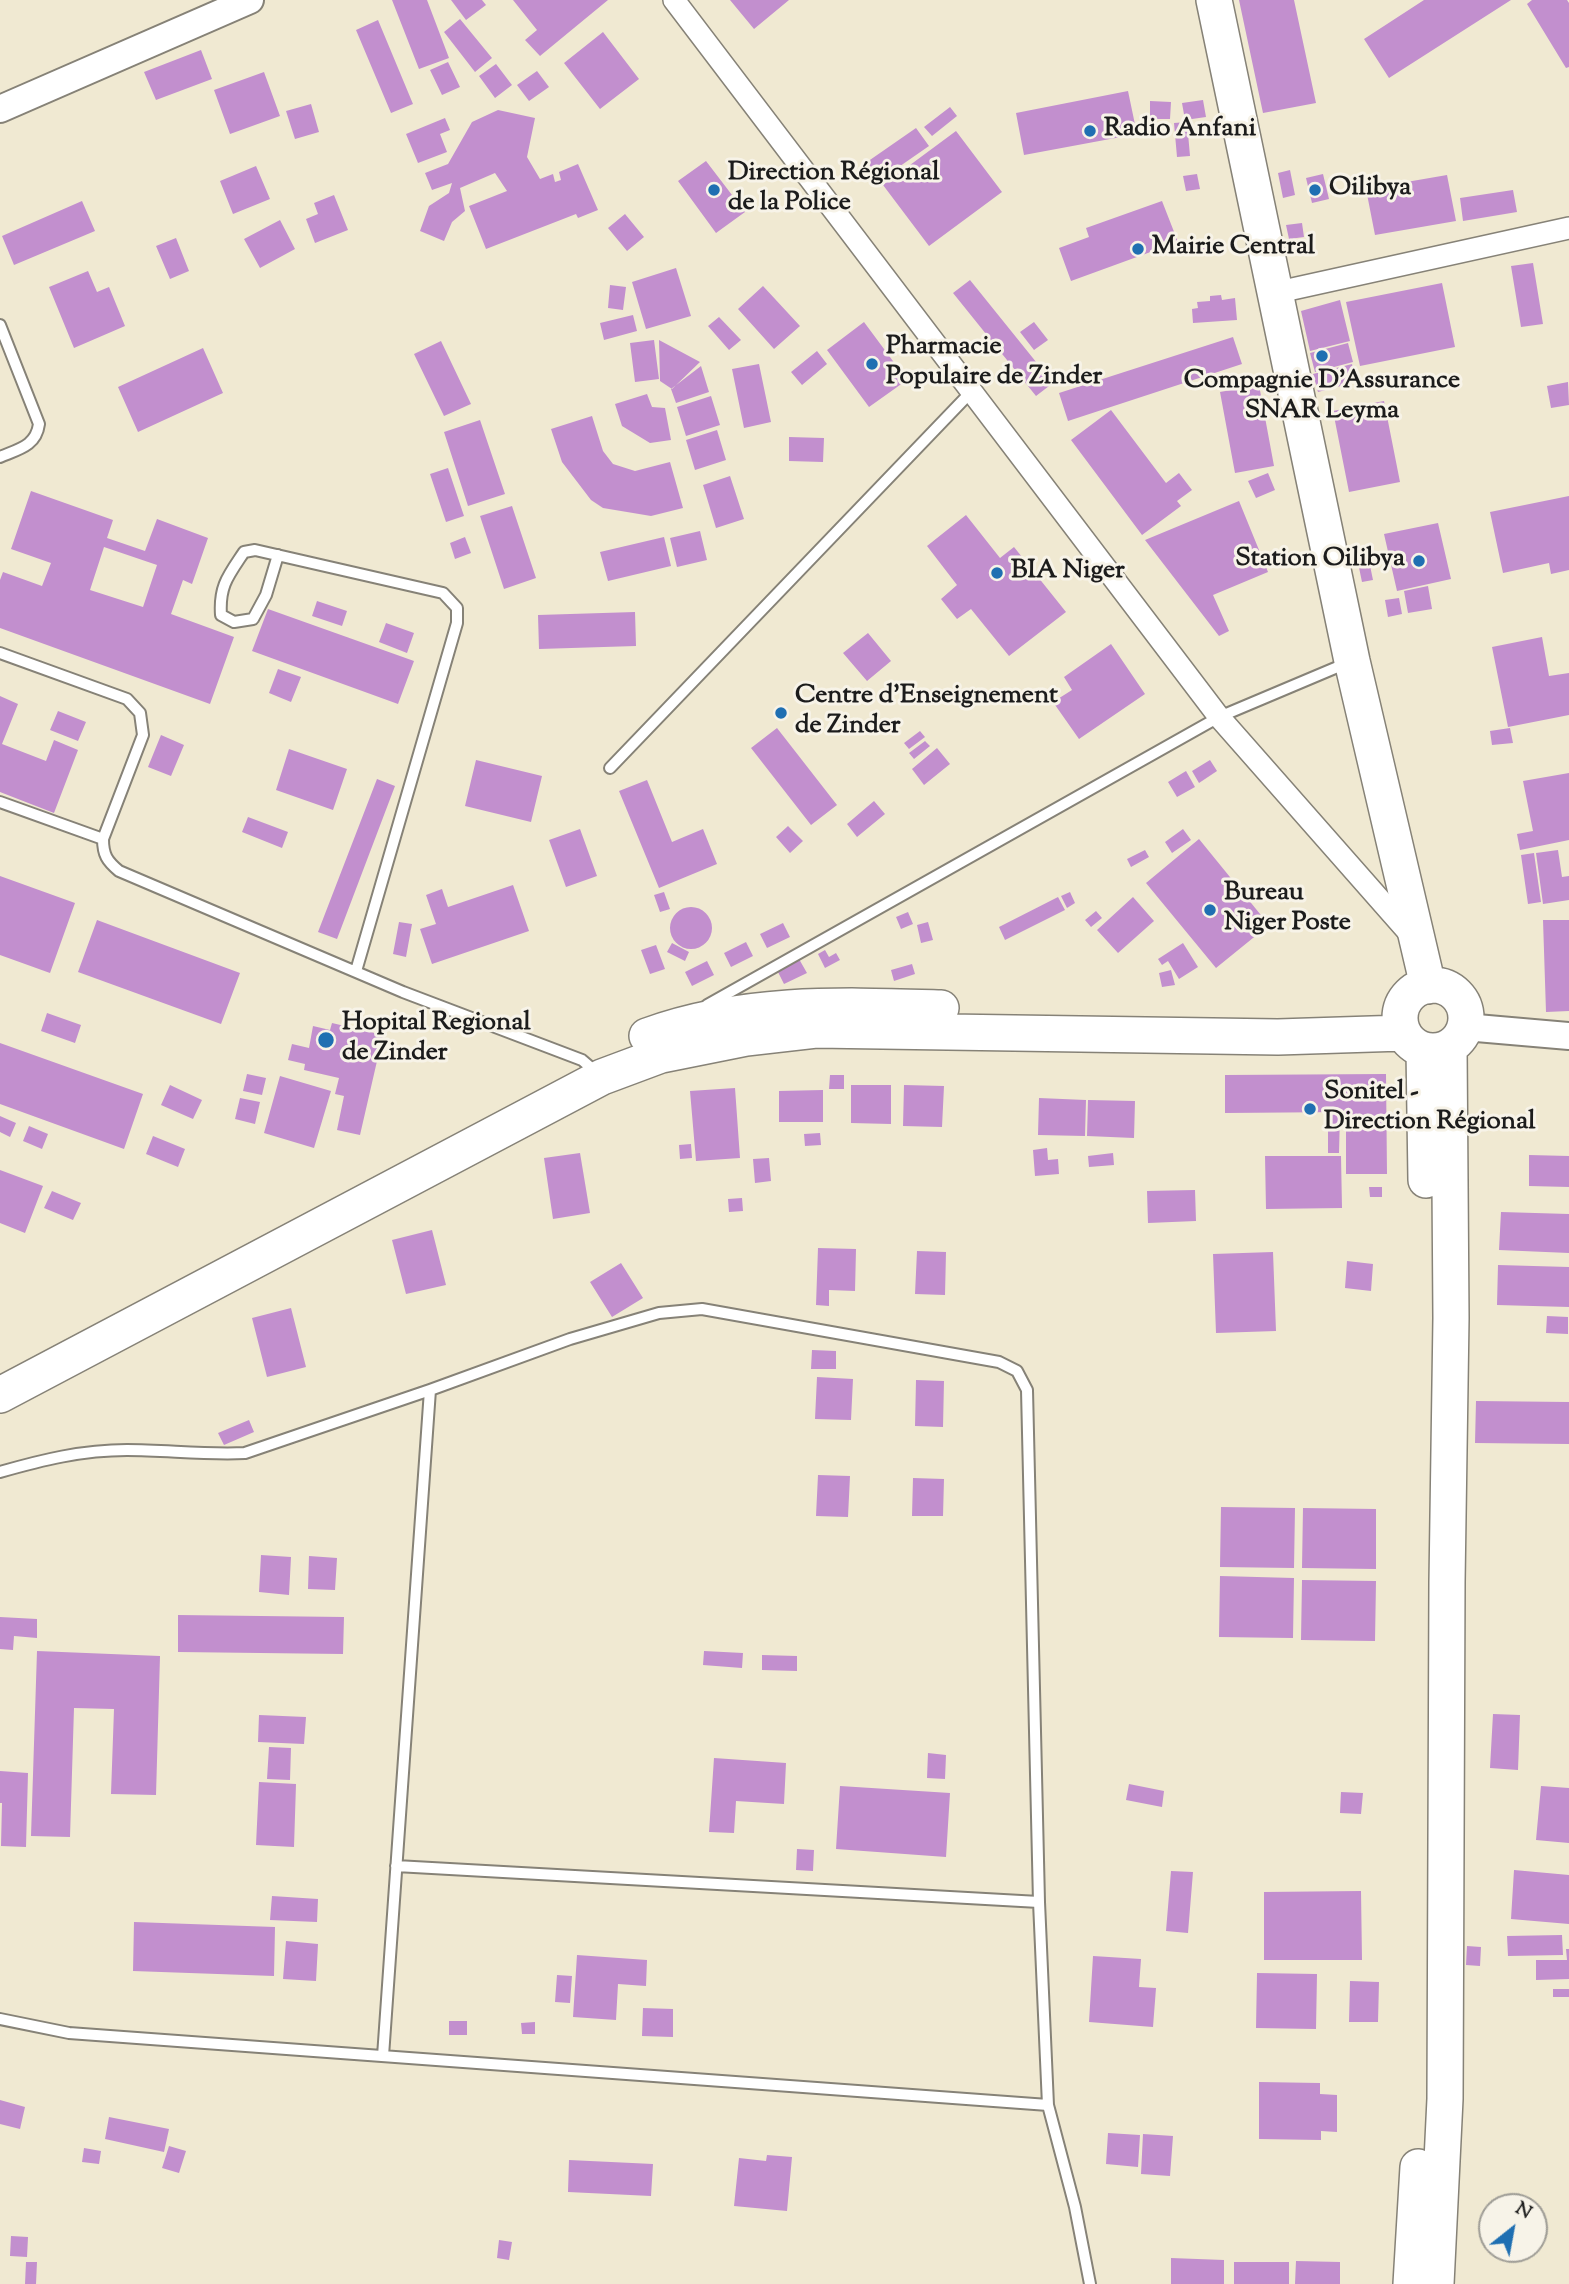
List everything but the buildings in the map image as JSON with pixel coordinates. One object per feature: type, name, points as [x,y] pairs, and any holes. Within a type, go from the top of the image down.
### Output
[{"type":"highway","points":[[1214,0],[1352,661],[1428,986]]},
{"type":"highway","points":[[0,1369],[592,1069],[746,1038],[816,1030],[1278,1037],[1428,1035],[1466,1016],[1457,996],[1449,989],[1428,986],[1411,993],[1401,1008],[1428,1035],[1427,1308],[1433,1920],[1422,2101],[1424,2273]]},
{"type":"highway","points":[[0,1395],[662,1031],[747,1011],[821,1005],[1115,1013],[1428,1035]]},
{"type":"street","points":[[0,109],[250,0]]},
{"type":"street","points":[[674,0],[1219,717],[1417,942]]},
{"type":"street","points":[[1274,293],[1569,228]]},
{"type":"street","points":[[1428,1035],[1569,1036]]},
{"type":"lane","points":[[0,325],[39,424],[37,434],[29,446],[0,457]]},
{"type":"lane","points":[[610,768],[971,392]]},
{"type":"lane","points":[[278,555],[266,595],[253,618],[234,622],[221,615],[219,594],[244,552],[255,550],[278,555],[443,593],[457,608],[457,623],[356,971]]},
{"type":"lane","points":[[0,653],[127,699],[140,713],[143,735],[103,839],[103,851],[107,861],[119,871],[592,1069]]},
{"type":"lane","points":[[662,1031],[1219,717],[1352,661]]},
{"type":"lane","points":[[0,802],[103,839]]},
{"type":"lane","points":[[0,1472],[58,1456],[92,1452],[245,1452],[616,1324],[659,1313],[702,1309],[999,1362],[1017,1371],[1027,1390],[1039,1902],[1048,2105],[1075,2207],[1090,2284]]},
{"type":"lane","points":[[383,2056],[430,1390]]},
{"type":"lane","points":[[396,1866],[1039,1902]]},
{"type":"lane","points":[[0,2019],[69,2033],[1048,2105]]},
{"type":"place","name":"Radio Anfani","points":[[1090,131]]},
{"type":"place","name":"Direction Régional de la Police","points":[[714,190]]},
{"type":"place","name":"Oilibya","points":[[1315,190]]},
{"type":"place","name":"Mairie Central","points":[[1138,249]]},
{"type":"place","name":"Compagnie D’Assurance SNAR Leyma","points":[[1322,356]]},
{"type":"place","name":"Pharmacie Populaire de Zinder","points":[[872,364]]},
{"type":"place","name":"Station Oilibya","points":[[1419,561]]},
{"type":"place","name":"BIA Niger","points":[[997,573]]},
{"type":"place","name":"Centre d'Enseignement de Zinder","points":[[781,713]]},
{"type":"place","name":"Bureau Niger Poste","points":[[1210,910]]},
{"type":"place","name":"Hopital Regional de Zinder","points":[[326,1040]]},
{"type":"place","name":"Sonitel - Direction Régional","points":[[1310,1109]]}]
